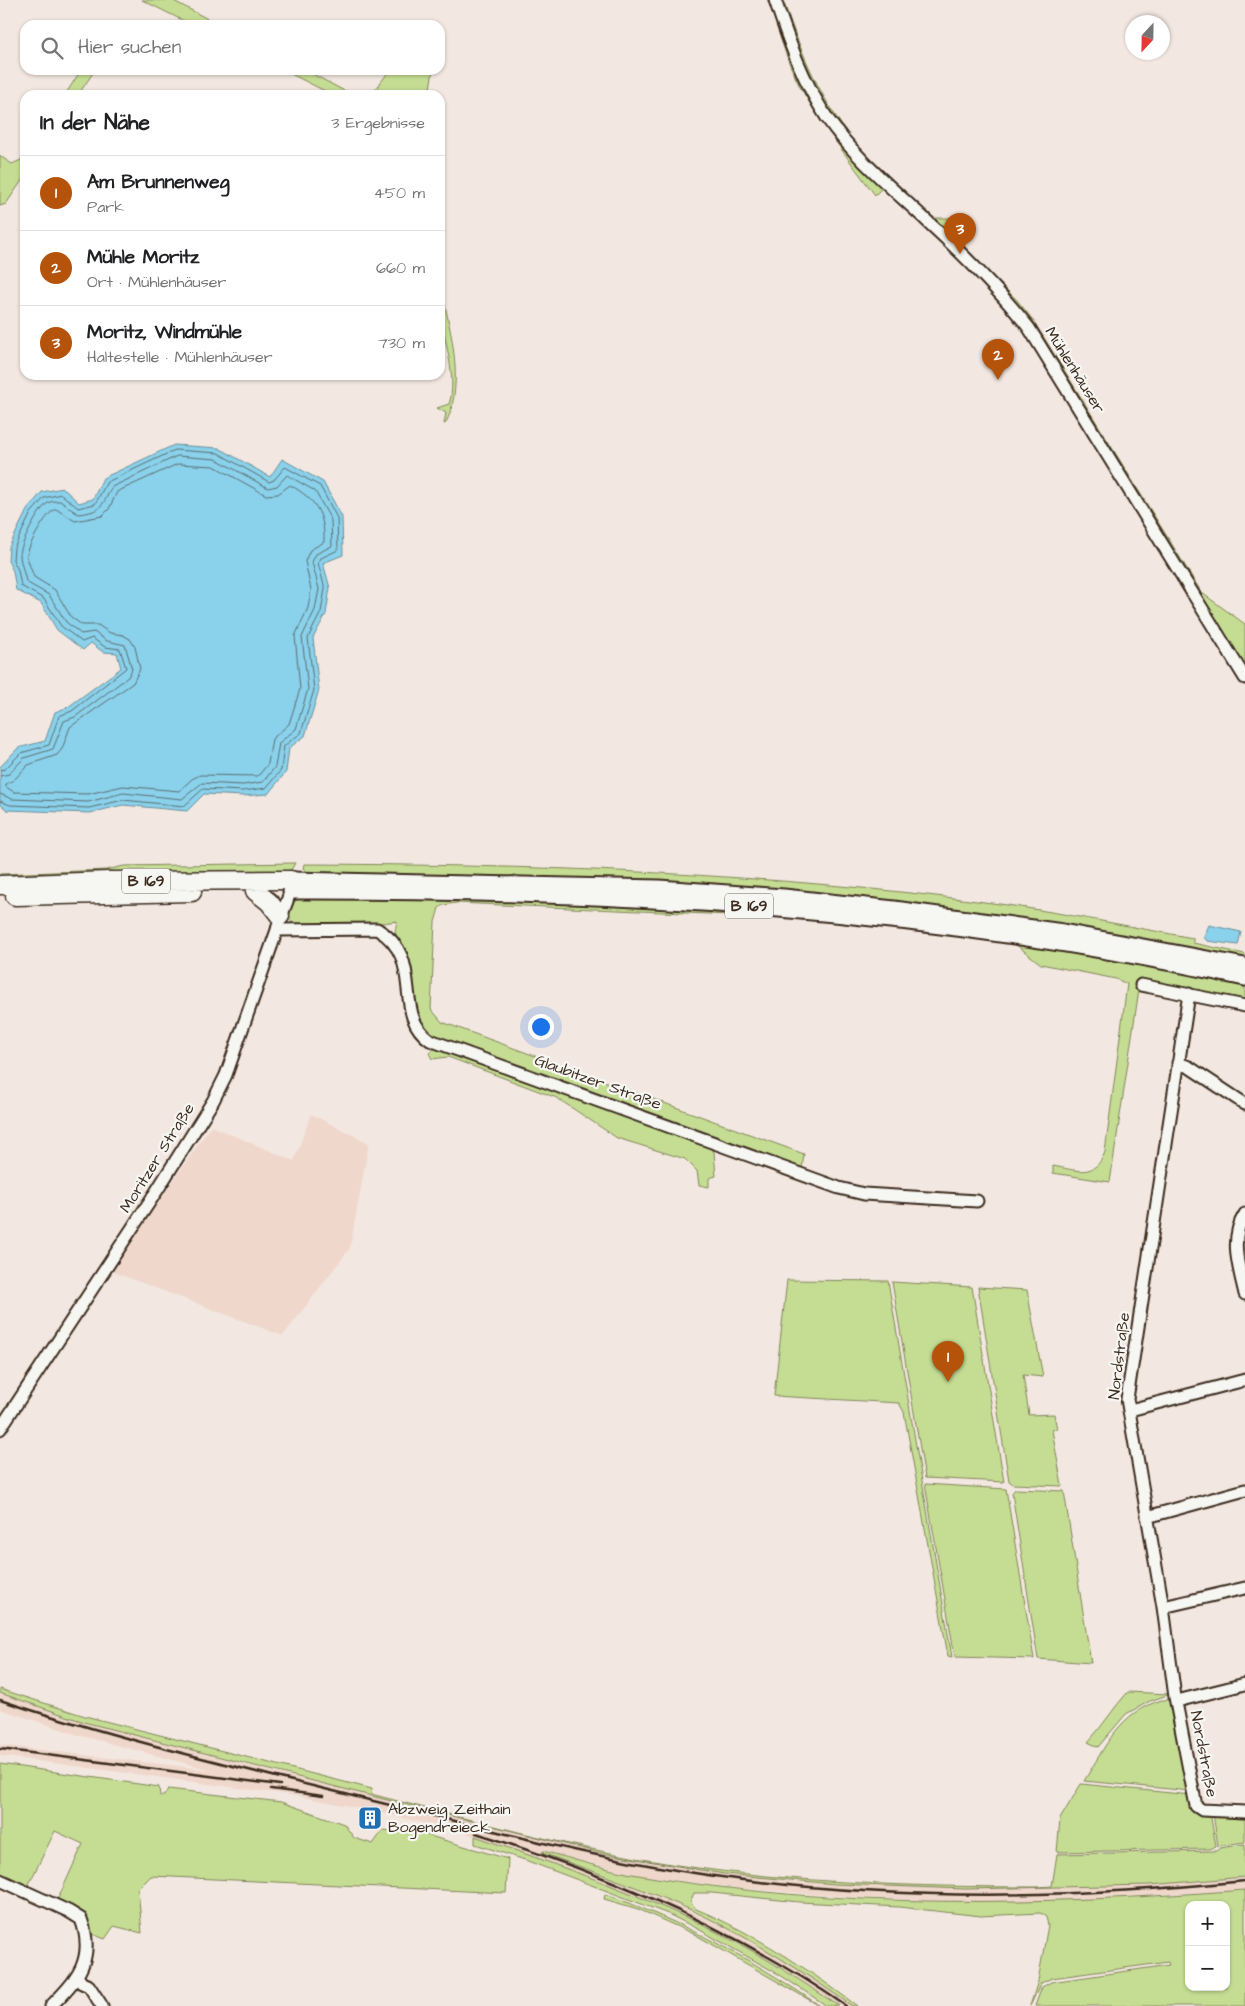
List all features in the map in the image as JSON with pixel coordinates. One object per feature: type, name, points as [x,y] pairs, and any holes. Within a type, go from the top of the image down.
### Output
[{"type":"highway","name":"B 169","points":[[0,885],[117,881],[291,885]]},
{"type":"highway","name":"B 169","points":[[0,897],[255,891],[291,885]]},
{"type":"highway","points":[[255,891],[268,902],[278,923]]},
{"type":"main road","name":"B 169","points":[[291,885],[649,888],[784,897],[894,908],[1063,932],[1245,966]]},
{"type":"main road","name":"B 169","points":[[291,885],[612,897],[853,914],[997,933],[1245,978]]},
{"type":"street","name":"Mühlenhäuser","points":[[775,0],[796,61],[828,118],[868,168],[950,242],[1013,307],[1030,328],[1245,678]]},
{"type":"street","name":"Moritzer Straße","points":[[0,1429],[156,1192],[226,1075],[291,885]]},
{"type":"street","name":"Glaubitzer Straße","points":[[278,923],[377,929],[386,934],[395,944],[406,968],[415,1026],[430,1040],[839,1188],[864,1194],[977,1201]]},
{"type":"street","points":[[1141,985],[1245,1006]]},
{"type":"street","name":"Nordstraße","points":[[1189,994],[1127,1399],[1163,1607],[1177,1701],[1198,1809],[1245,1812]]},
{"type":"street","points":[[1178,1063],[1189,1067],[1245,1104]]},
{"type":"street","points":[[1245,1214],[1240,1223],[1236,1251],[1245,1294]]},
{"type":"street","points":[[1130,1410],[1245,1380]]},
{"type":"street","points":[[1147,1517],[1245,1490]]},
{"type":"street","points":[[1163,1607],[1245,1588]]},
{"type":"street","points":[[1177,1701],[1245,1684]]},
{"type":"street","points":[[0,1880],[82,1919],[85,1930],[86,1950],[78,1978],[51,2006]]},
{"type":"street","points":[[78,1978],[89,1986],[102,2006]]},
{"type":"shaded area","points":[[311,1114],[369,1143],[350,1248],[283,1336],[110,1271],[211,1126],[294,1161]]},
{"type":"shaded area","points":[[0,1693],[84,1722],[266,1770],[601,1853],[692,1869],[797,1882],[965,1889],[1149,1885],[1245,1877],[1245,1890],[1034,1902],[960,1902],[846,1897],[737,1888],[637,1875],[542,1852],[671,1902],[735,1932],[798,1969],[852,2006],[839,2006],[795,1976],[732,1940],[670,1910],[475,1836],[375,1811],[290,1795],[0,1756],[0,1745],[211,1770],[78,1735],[0,1709]]},
{"type":"green space","points":[[142,0],[172,0],[210,20],[182,20]]},
{"type":"green space","points":[[768,0],[771,0],[793,63],[883,187],[875,195],[827,129],[800,87],[786,55]]},
{"type":"green space","points":[[779,0],[783,0],[813,76],[844,129],[875,165],[934,218],[951,218],[950,230],[947,235],[872,164],[838,125],[823,104],[805,72]]},
{"type":"green space","points":[[78,75],[92,75],[81,90],[68,90]]},
{"type":"green space","points":[[293,75],[314,75],[343,90],[323,90]]},
{"type":"green space","points":[[386,75],[432,75],[430,90],[375,90]]},
{"type":"green space","points":[[0,156],[12,164],[20,160],[20,183],[6,204],[0,206]]},
{"type":"green space","points":[[956,240],[1017,300],[1033,320],[1202,593],[1245,624],[1245,671],[1061,370],[956,244]]},
{"type":"green space","points":[[445,306],[454,353],[455,389],[452,406],[444,424],[446,413],[437,408],[449,404],[452,382],[445,337]]},
{"type":"green space","points":[[295,863],[291,870],[284,875],[0,881],[0,874],[106,870],[124,866]]},
{"type":"green space","points":[[304,864],[480,866],[656,873],[832,885],[920,894],[1077,916],[1193,938],[1193,943],[1245,954],[1245,961],[1157,943],[308,874],[303,868]]},
{"type":"green space","points":[[308,896],[605,902],[744,910],[929,927],[1065,948],[1245,982],[1245,1003],[1181,988],[1140,983],[1110,1182],[1053,1173],[1053,1166],[1084,1171],[1096,1166],[1101,1161],[1105,1152],[1127,984],[1116,979],[1041,964],[1015,944],[869,924],[776,917],[456,903],[443,905],[439,908],[435,922],[431,1009],[442,1022],[804,1154],[802,1169],[435,1036],[421,1024],[417,1015],[412,967],[395,932],[397,921],[360,925],[317,926],[294,923],[290,920],[287,914],[289,908],[297,900]]},
{"type":"green space","points":[[437,1046],[709,1144],[714,1152],[716,1176],[709,1178],[709,1187],[699,1185],[697,1171],[685,1159],[617,1138],[557,1098],[448,1057],[432,1059],[429,1053]]},
{"type":"green space","points":[[787,1280],[888,1281],[952,1657],[948,1656],[904,1412],[899,1403],[774,1396]]},
{"type":"green space","points":[[892,1282],[972,1287],[1004,1482],[925,1478]]},
{"type":"green space","points":[[978,1287],[1027,1290],[1043,1377],[1023,1375],[1029,1415],[1054,1414],[1057,1429],[1052,1430],[1062,1486],[1013,1484],[1009,1481]]},
{"type":"green space","points":[[925,1484],[1006,1489],[1034,1659],[955,1657]]},
{"type":"green space","points":[[1015,1489],[1064,1491],[1091,1663],[1038,1659],[1012,1493]]},
{"type":"green space","points":[[0,1689],[85,1716],[372,1789],[371,1794],[447,1814],[600,1851],[677,1865],[767,1876],[857,1883],[1038,1887],[1052,1886],[1057,1854],[1216,1851],[1220,1848],[1245,1844],[1245,1877],[1149,1885],[965,1889],[835,1884],[724,1874],[601,1853],[391,1801],[84,1722],[0,1693]]},
{"type":"green space","points":[[1128,1692],[1170,1694],[1150,1701],[1126,1714],[1098,1747],[1088,1742],[1118,1704]]},
{"type":"green space","points":[[1162,1700],[1173,1700],[1191,1791],[1084,1781],[1107,1743],[1124,1722],[1147,1705]]},
{"type":"green space","points":[[0,1764],[159,1787],[160,1796],[164,1796],[168,1789],[281,1802],[344,1824],[354,1838],[373,1844],[383,1830],[423,1834],[508,1859],[506,1893],[151,1876],[138,1889],[142,1933],[114,1926],[105,1939],[89,1933],[56,1903],[83,1844],[55,1831],[26,1890],[0,1878]]},
{"type":"green space","points":[[1081,1784],[1191,1795],[1210,1813],[1216,1846],[1210,1849],[1057,1852],[1060,1819]]},
{"type":"green space","points":[[1213,1814],[1245,1814],[1245,1842],[1218,1846]]},
{"type":"green space","points":[[475,1836],[606,1883],[701,1924],[759,1955],[839,2006],[827,2006],[780,1975],[668,1914],[525,1860],[475,1844]]},
{"type":"green space","points":[[543,1851],[626,1873],[714,1886],[789,1894],[865,1899],[1017,1901],[1093,1899],[1245,1890],[1245,2006],[1035,2006],[1042,1987],[1051,1982],[1169,1965],[1168,1962],[1052,1978],[1041,1983],[1030,2006],[1038,1981],[1048,1925],[1046,1917],[1040,1913],[981,1916],[899,1907],[799,1902],[712,1893],[694,1893],[691,1900],[692,1905],[696,1909],[759,1940],[780,1953],[857,2006],[852,2006],[816,1981],[741,1935],[682,1906],[542,1853]]},
{"type":"green space","points":[[605,1894],[661,1916],[743,1957],[820,2006],[696,1935],[638,1909],[604,1899]]},
{"type":"water","points":[[174,445],[219,448],[270,477],[282,459],[323,482],[342,517],[343,555],[323,563],[330,588],[326,614],[313,638],[319,690],[305,736],[289,748],[286,772],[268,794],[243,796],[204,794],[187,811],[123,805],[90,813],[7,810],[0,804],[0,767],[18,748],[45,741],[55,712],[68,707],[121,668],[117,653],[103,652],[91,643],[83,650],[57,630],[41,603],[16,590],[13,571],[8,561],[9,547],[27,510],[42,492],[63,488],[79,503],[93,499],[103,478]]},
{"type":"water","points":[[1209,925],[1241,932],[1238,945],[1207,941],[1204,937]]},
{"type":"railway","points":[[0,1700],[46,1715],[183,1753],[508,1834],[578,1851],[722,1877],[796,1886],[871,1892],[946,1894],[1096,1892],[1171,1888],[1245,1881]]},
{"type":"railway","points":[[0,1749],[280,1785]]},
{"type":"railway","points":[[271,1789],[323,1796]]},
{"type":"railway","points":[[476,1833],[573,1866],[668,1906],[759,1952],[846,2006]]},
{"type":"place","name":"Moritz, Windmühle","points":[[960,254]]},
{"type":"place","name":"Mühle Moritz","points":[[998,380]]},
{"type":"place","name":"Am Brunnenweg","points":[[948,1382]]},
{"type":"place","name":"Abzweig Zeithain Bogendreieck","points":[[370,1818]]}]
